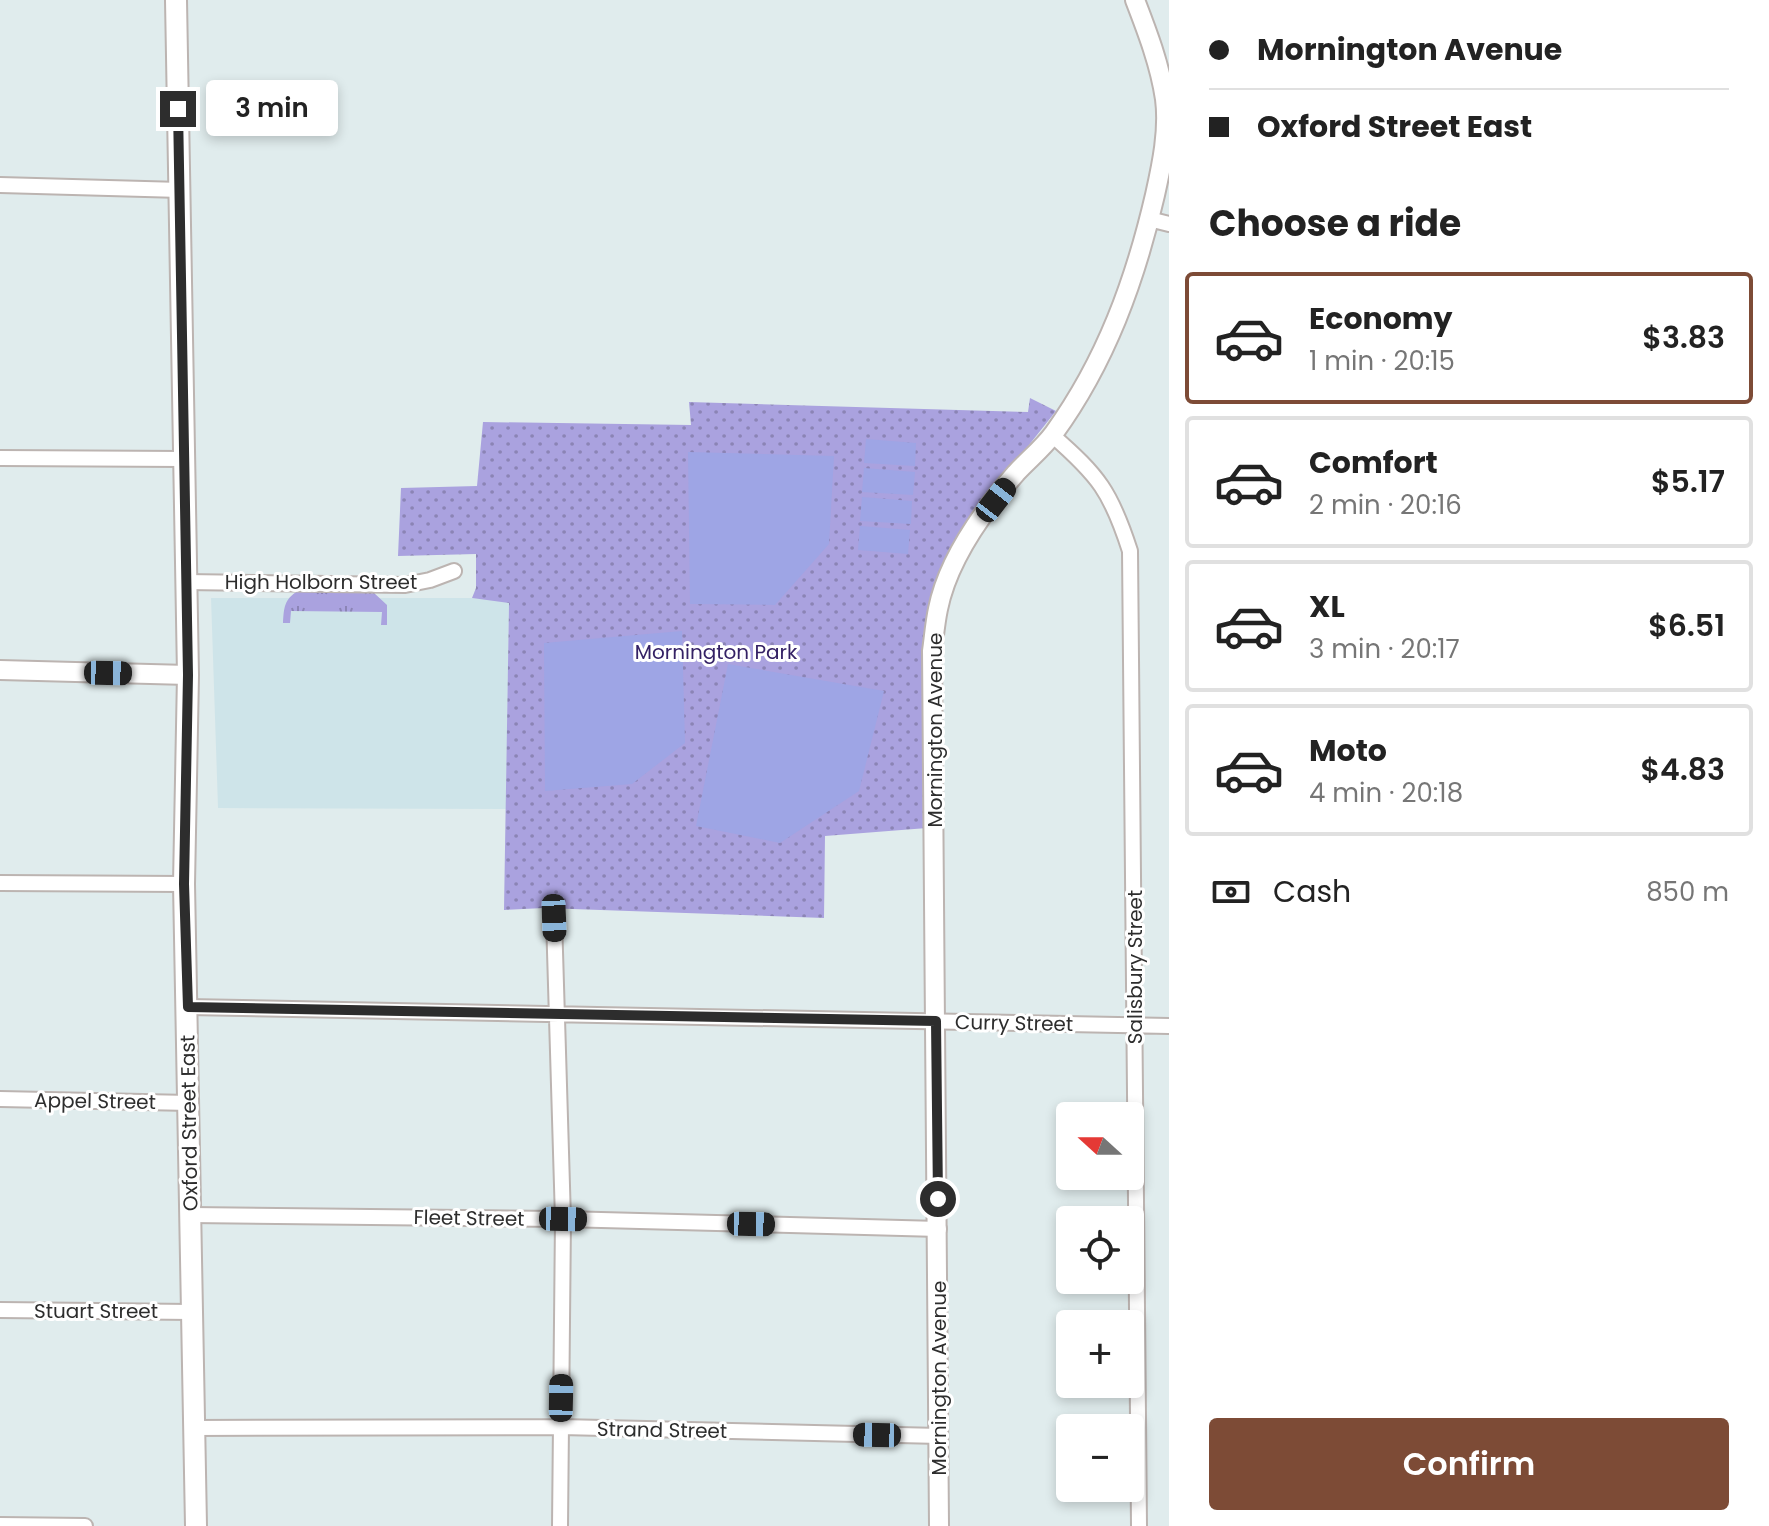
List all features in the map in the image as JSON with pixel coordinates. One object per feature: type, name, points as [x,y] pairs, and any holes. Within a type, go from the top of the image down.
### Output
[{"type":"main road","name":"Oxford Street East","points":[[176,0],[188,675],[184,884],[196,1526]]},
{"type":"street","name":"Mornington Avenue","points":[[939,1526],[932,651],[938,607],[954,565],[976,524],[1052,435],[1103,354],[1120,314],[1165,153],[1166,100],[1135,0]]},
{"type":"street","points":[[0,185],[181,190]]},
{"type":"street","points":[[1149,219],[1169,224]]},
{"type":"street","name":"Salisbury Street","points":[[1052,435],[1089,468],[1107,492],[1120,517],[1130,551],[1139,1526]]},
{"type":"street","points":[[0,458],[183,459]]},
{"type":"street","name":"High Holborn Street","points":[[186,582],[405,585],[454,571]]},
{"type":"street","points":[[0,670],[188,675]]},
{"type":"street","points":[[0,883],[184,884]]},
{"type":"street","points":[[554,918],[563,1219],[560,1526]]},
{"type":"street","name":"Curry Street","points":[[188,1007],[1169,1026]]},
{"type":"street","name":"Appel Street","points":[[0,1099],[190,1103]]},
{"type":"street","name":"Fleet Street","points":[[191,1215],[563,1219],[939,1229]]},
{"type":"street","name":"Stuart Street","points":[[0,1310],[192,1312]]},
{"type":"street","name":"Strand Street","points":[[192,1428],[561,1427],[940,1436]]},
{"type":"street","points":[[0,1525],[85,1526]]},
{"type":"shaded area","points":[[866,439],[916,443],[915,466],[864,463]]},
{"type":"shaded area","points":[[688,452],[834,456],[829,544],[775,605],[690,604]]},
{"type":"shaded area","points":[[864,468],[915,472],[913,495],[862,492]]},
{"type":"shaded area","points":[[862,497],[912,501],[911,524],[860,521]]},
{"type":"shaded area","points":[[860,526],[910,530],[908,554],[858,550]]},
{"type":"shaded area","points":[[211,598],[472,598],[509,602],[506,809],[218,808]]},
{"type":"shaded area","points":[[682,631],[685,743],[632,784],[545,791],[544,643]]},
{"type":"shaded area","points":[[728,664],[884,691],[859,791],[780,843],[696,826]]},
{"type":"green space","name":"Mornington Park","points":[[1030,398],[1056,411],[967,523],[927,628],[923,661],[927,828],[825,836],[824,918],[544,908],[504,910],[509,603],[472,598],[476,588],[476,554],[398,556],[401,488],[477,486],[483,422],[691,425],[689,402],[1028,412]]},
{"type":"green space","points":[[298,591],[373,592],[387,605],[387,625],[381,625],[382,612],[291,611],[290,623],[283,623],[286,604]]},
{"type":"route","points":[[178,109],[188,675],[184,884],[188,1007],[936,1021],[938,1199]]}]
